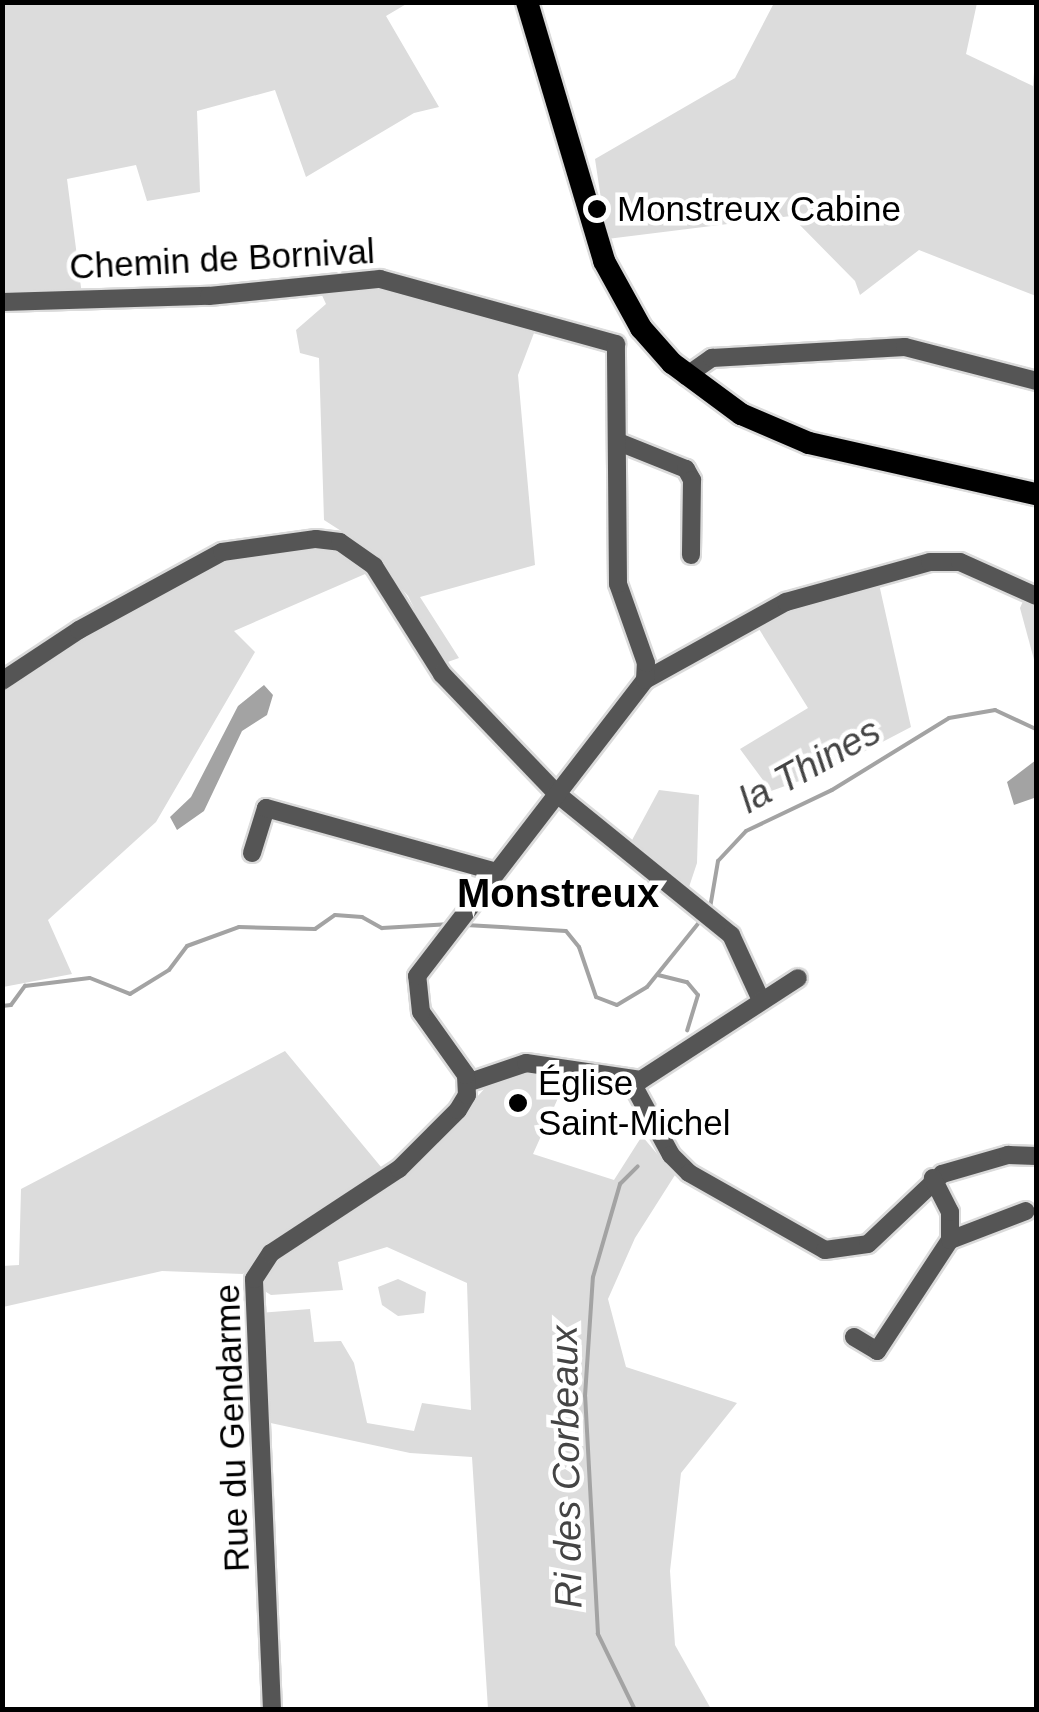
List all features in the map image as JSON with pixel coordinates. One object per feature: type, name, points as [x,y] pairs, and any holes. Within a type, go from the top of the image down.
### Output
[{"type":"main road","points":[[527,2],[597,241],[641,328],[686,376],[741,414],[809,443],[1036,494]]},
{"type":"street","name":"Chemin de Bornival","points":[[2,302],[208,296],[380,280],[616,344]]},
{"type":"street","points":[[641,328],[616,344],[621,443],[618,584],[646,662],[645,680]]},
{"type":"street","points":[[686,376],[712,358],[905,347],[1036,381]]},
{"type":"street","points":[[621,443],[686,469],[692,480],[691,554]]},
{"type":"street","points":[[2,681],[80,630],[222,552],[340,542],[374,566],[442,674],[558,794],[707,913],[738,946],[760,998]]},
{"type":"street","points":[[798,978],[631,1081],[526,1063],[467,1083],[416,1000],[420,968],[645,680],[786,602],[930,562],[960,562],[1036,596]]},
{"type":"street","points":[[252,852],[266,808],[496,872]]},
{"type":"street","points":[[631,1081],[671,1155],[689,1173],[825,1250],[868,1244],[933,1178],[977,1162],[1036,1156]]},
{"type":"street","name":"Rue du Gendarme","points":[[272,1710],[254,1279],[270,1253],[422,1149],[458,1110],[467,1083]]},
{"type":"street","points":[[854,1337],[876,1352],[950,1240],[950,1212],[933,1178]]},
{"type":"street","points":[[950,1240],[1026,1211]]},
{"type":"shaded area","points":[[2,3],[408,3],[386,16],[439,107],[414,113],[306,177],[275,90],[197,111],[200,192],[147,201],[136,165],[67,179],[82,295],[3,295]]},
{"type":"shaded area","points":[[774,3],[977,3],[966,54],[1033,86],[1036,46],[1036,296],[919,250],[860,295],[855,281],[791,216],[607,239],[595,159],[735,78]]},
{"type":"shaded area","points":[[385,285],[534,333],[518,375],[535,565],[420,597],[459,658],[442,664],[408,596],[363,545],[324,520],[319,358],[300,353],[296,330],[326,304],[320,291]]},
{"type":"shaded area","points":[[326,543],[372,571],[234,631],[255,652],[156,822],[48,920],[72,974],[3,987],[3,685],[221,556]]},
{"type":"shaded area","points":[[879,584],[911,727],[825,772],[771,791],[740,749],[808,708],[754,621]]},
{"type":"shaded area","points":[[1024,599],[1036,602],[1036,667],[1020,608]]},
{"type":"shaded area","points":[[264,685],[273,695],[267,715],[242,731],[204,811],[177,830],[170,817],[191,797],[238,706]]},
{"type":"shaded area","points":[[1036,760],[1034,798],[1014,805],[1007,782]]},
{"type":"shaded area","points":[[659,790],[699,795],[697,863],[689,887],[631,842]]},
{"type":"shaded area","points":[[285,1051],[386,1173],[274,1244],[243,1274],[162,1271],[3,1307],[2,1266],[19,1265],[21,1189]]},
{"type":"shaded area","points":[[514,1072],[567,1078],[533,1154],[614,1180],[642,1136],[675,1175],[635,1238],[608,1299],[626,1367],[737,1403],[681,1473],[670,1571],[675,1645],[711,1709],[488,1709],[472,1457],[410,1453],[266,1422],[259,1313],[310,1309],[314,1342],[341,1341],[354,1363],[367,1423],[414,1431],[422,1403],[471,1410],[467,1283],[387,1247],[338,1262],[343,1290],[271,1295],[258,1287],[264,1267],[429,1150],[486,1087]]},
{"type":"shaded area","points":[[398,1279],[426,1292],[424,1313],[398,1316],[382,1305],[378,1287]]},
{"type":"waterway","name":"la Thines","points":[[710,908],[718,861],[746,831],[832,790],[949,718],[995,710],[1036,729]]},
{"type":"waterway","name":"la Thines","points":[[2,1006],[11,1005],[25,986],[90,978],[130,994],[169,970],[187,946],[239,927],[315,929],[335,915],[362,917],[382,928],[451,924]]},
{"type":"waterway","name":"la Thines","points":[[466,925],[566,931],[579,947],[596,997],[617,1005],[647,987],[701,920]]},
{"type":"waterway","name":"Ri des Corbeaux","points":[[658,975],[687,982],[698,995],[687,1030]]},
{"type":"waterway","name":"Ri des Corbeaux","points":[[635,1710],[598,1634],[585,1396],[593,1277],[620,1184],[638,1166]]},
{"type":"place","name":"Monstreux Cabine","points":[[597,209]]},
{"type":"place","name":"Église Saint-Michel","points":[[518,1103]]},
{"type":"district","name":"Monstreux","points":[[558,893]]}]
